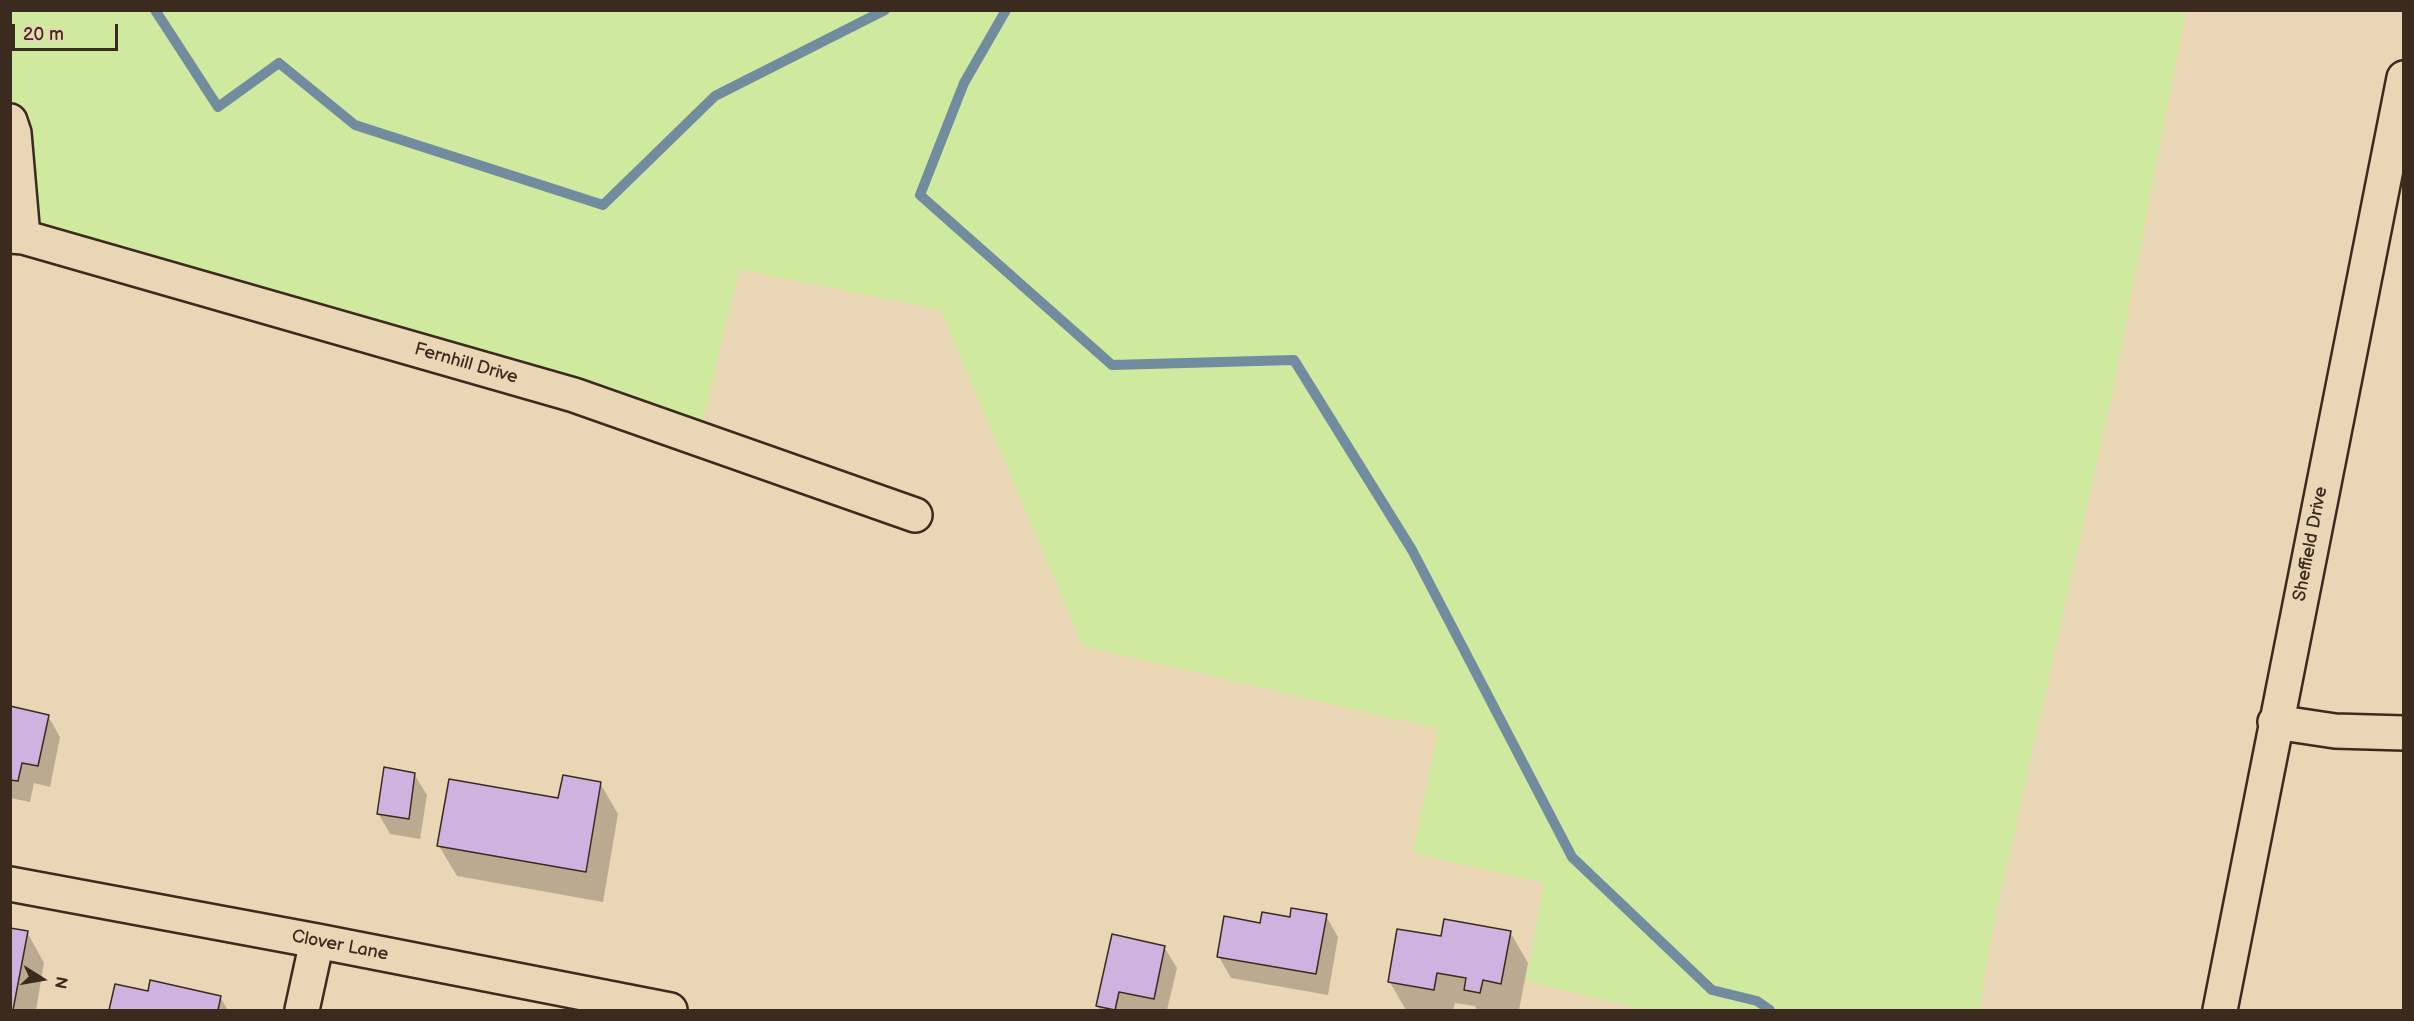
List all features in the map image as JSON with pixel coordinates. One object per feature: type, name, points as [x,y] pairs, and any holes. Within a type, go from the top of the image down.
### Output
[{"type":"street","name":"Sheffield Drive","points":[[2220,1011],[2403,78]]},
{"type":"street","points":[[10,121],[14,133],[17,236]]},
{"type":"street","name":"Fernhill Drive","points":[[17,236],[574,395],[915,515]]},
{"type":"street","points":[[2275,722],[2335,731],[2403,733]]},
{"type":"street","name":"Clover Lane","points":[[10,884],[317,941],[670,1011]]},
{"type":"street","points":[[302,1011],[317,941]]},
{"type":"green space","points":[[10,11],[2186,11],[2113,390],[1993,928],[1979,1010],[1645,1010],[1526,981],[1544,883],[1413,853],[1439,729],[1083,646],[941,310],[739,269],[699,439],[23,237],[11,121]]},
{"type":"building","points":[[10,706],[49,715],[38,766],[22,763],[18,781],[10,780]]},
{"type":"building","points":[[384,767],[415,773],[409,819],[377,814]]},
{"type":"building","points":[[563,775],[601,782],[586,872],[437,846],[449,779],[558,798]]},
{"type":"building","points":[[1291,908],[1327,914],[1316,974],[1217,957],[1224,916],[1260,923],[1262,912],[1290,917]]},
{"type":"building","points":[[1444,919],[1511,931],[1501,984],[1483,980],[1480,993],[1464,990],[1466,978],[1437,973],[1434,990],[1388,982],[1397,929],[1441,936]]},
{"type":"building","points":[[10,928],[28,931],[13,1010],[10,1010]]},
{"type":"building","points":[[1112,934],[1165,946],[1154,999],[1119,992],[1115,1010],[1096,1006]]},
{"type":"building","points":[[150,980],[221,996],[218,1010],[109,1010],[115,984],[148,991]]},
{"type":"waterway","points":[[155,10],[218,107],[279,63],[355,125],[603,205],[715,96],[885,10]]},
{"type":"waterway","points":[[1006,10],[964,83],[920,195],[1112,365],[1294,360],[1412,550],[1572,857],[1712,990],[1757,1001],[1770,1010]]}]
